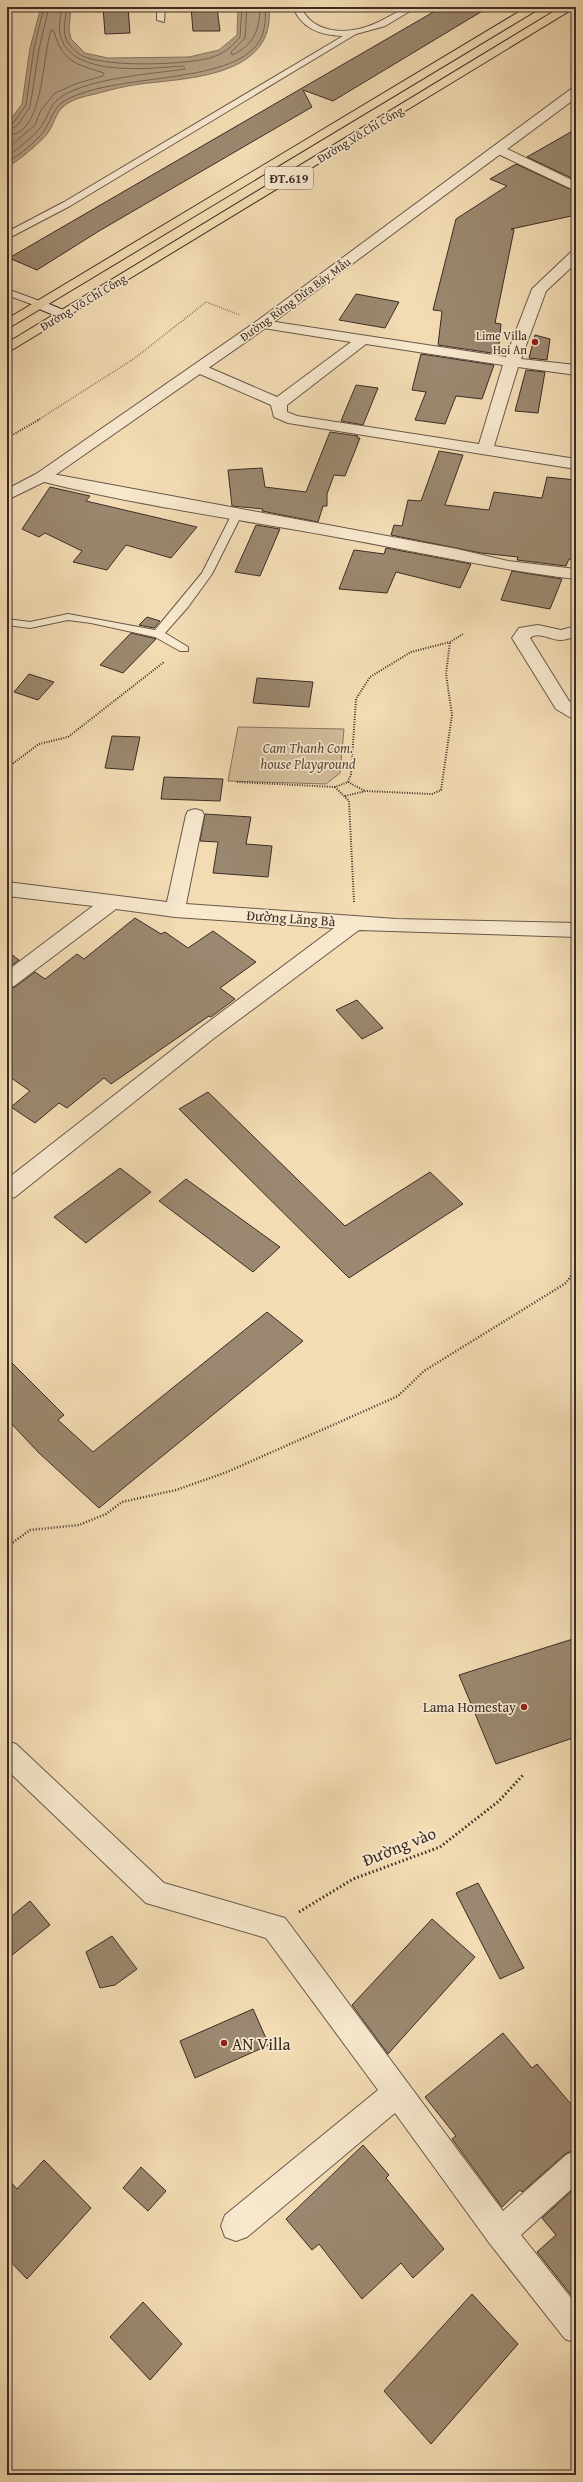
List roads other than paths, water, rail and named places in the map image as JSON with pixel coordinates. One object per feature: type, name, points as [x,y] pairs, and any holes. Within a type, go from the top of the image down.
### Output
[{"type":"main road","name":"Đường Võ Chí Công","points":[[7,325],[536,7]]},
{"type":"main road","name":"Đường Võ Chí Công","points":[[7,349],[570,7]]},
{"type":"street","name":"Đường Rừng Dừa Bảy Mẫu","points":[[7,495],[42,477],[262,324],[576,92]]},
{"type":"street","points":[[499,149],[576,188]]},
{"type":"street","points":[[485,450],[512,362],[539,289],[576,255]]},
{"type":"street","points":[[42,305],[63,315]]},
{"type":"street","points":[[262,324],[512,362],[576,370]]},
{"type":"street","points":[[279,403],[364,339]]},
{"type":"street","points":[[198,368],[243,390],[279,403]]},
{"type":"street","points":[[279,403],[279,414],[293,420],[576,464]]},
{"type":"street","points":[[42,477],[236,514],[342,532],[508,566],[576,574]]},
{"type":"street","points":[[576,631],[561,635],[538,630],[525,632],[521,638],[562,705],[576,715]]},
{"type":"street","points":[[175,910],[195,815]]},
{"type":"street","name":"Đường Lăng Bà","points":[[7,888],[111,903],[175,910],[396,926],[576,930]]},
{"type":"street","points":[[7,981],[111,903]]},
{"type":"street","points":[[7,1191],[206,1034],[356,923]]},
{"type":"street","points":[[7,1753],[156,1894],[275,1927],[501,2233],[576,2328]]},
{"type":"street","points":[[236,2226],[397,2093]]},
{"type":"street","points":[[501,2233],[576,2165]]},
{"type":"lane","points":[[161,7],[161,20]]},
{"type":"lane","points":[[297,7],[308,25],[322,31],[356,32]]},
{"type":"lane","points":[[7,236],[67,204],[356,32],[387,22],[413,7]]},
{"type":"lane","points":[[7,292],[42,305]]},
{"type":"lane","points":[[158,634],[184,605],[207,574],[236,514]]},
{"type":"lane","points":[[7,622],[30,625],[68,618],[76,618],[158,634],[184,649]]},
{"type":"water","points":[[41,7],[71,7],[69,29],[71,39],[85,53],[108,58],[189,57],[219,50],[237,35],[238,7],[269,7],[267,30],[259,48],[244,61],[225,70],[204,75],[129,86],[75,100],[61,109],[44,138],[22,157],[7,167],[7,121],[11,119],[22,104],[30,48]]},
{"type":"place","name":"Lime Villa Hoi An","points":[[535,342]]},
{"type":"place","name":"Lama Homestay","points":[[524,1707]]},
{"type":"place","name":"AN Villa","points":[[224,2043]]},
{"type":"park label","name":"Cam Thanh Com. house Playground","points":[[308,756]]}]
